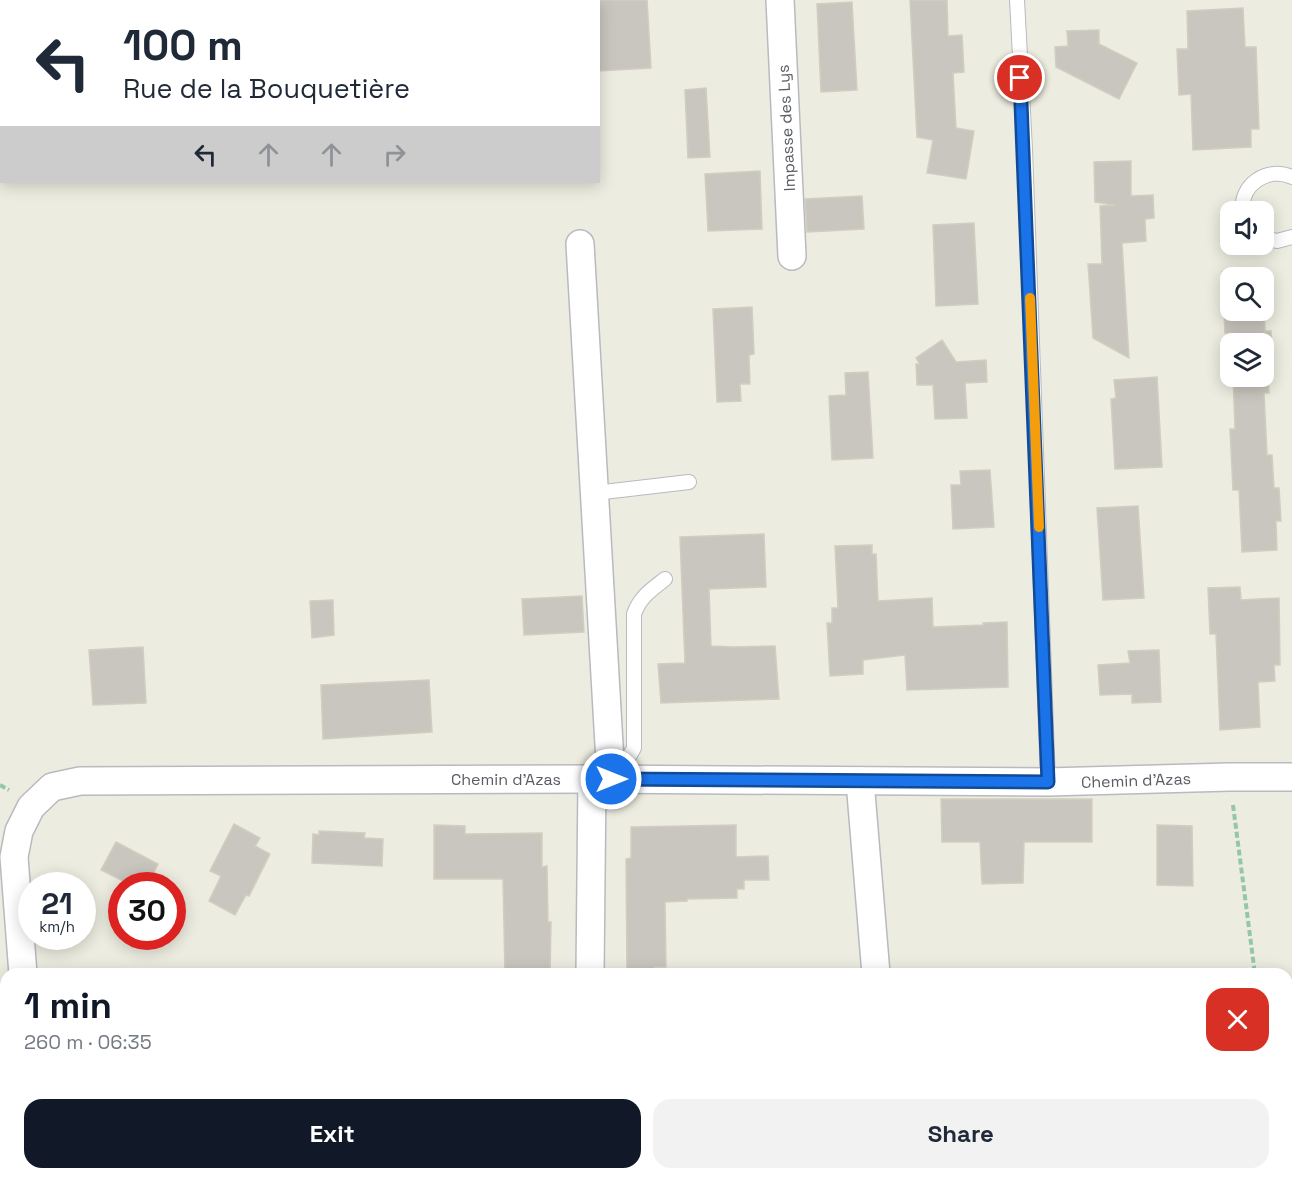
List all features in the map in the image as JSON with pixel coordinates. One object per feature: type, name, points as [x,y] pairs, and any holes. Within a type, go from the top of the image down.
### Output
[{"type":"street","name":"Impasse des Lys","points":[[780,0],[792,256]]},
{"type":"street","points":[[580,244],[595,493],[605,776],[590,968]]},
{"type":"street","name":"Chemin d'Azas","points":[[23,968],[14,857],[19,831],[31,807],[52,787],[80,781],[605,776],[1048,782],[1292,777]]},
{"type":"street","points":[[860,781],[876,968]]},
{"type":"lane","points":[[1017,0],[1048,782]]},
{"type":"lane","points":[[1243,201],[1246,191],[1257,178],[1273,172],[1292,177]]},
{"type":"lane","points":[[1274,240],[1292,237]]},
{"type":"lane","points":[[595,493],[689,482]]},
{"type":"lane","points":[[605,776],[627,760],[634,748],[634,614],[645,594],[665,579]]},
{"type":"path","points":[[0,56],[0,61]]},
{"type":"path","points":[[1229,777],[1254,968]]},
{"type":"building","points":[[600,0],[647,0],[651,68],[600,71]]},
{"type":"building","points":[[910,0],[947,0],[948,36],[962,35],[964,72],[953,73],[956,128],[974,131],[966,179],[927,173],[933,140],[917,137]]},
{"type":"building","points":[[852,2],[857,90],[821,92],[817,4]]},
{"type":"building","points":[[1243,8],[1245,47],[1256,47],[1259,129],[1251,129],[1251,147],[1193,150],[1191,94],[1179,95],[1177,49],[1188,49],[1187,11]]},
{"type":"building","points":[[1099,30],[1099,44],[1137,63],[1119,99],[1056,67],[1055,47],[1068,46],[1067,31]]},
{"type":"building","points":[[706,88],[710,157],[688,158],[685,90]]},
{"type":"building","points":[[1131,161],[1131,196],[1153,195],[1154,218],[1145,219],[1146,241],[1122,243],[1129,358],[1093,338],[1088,264],[1102,264],[1100,206],[1115,205],[1095,202],[1094,162]]},
{"type":"building","points":[[760,171],[762,229],[708,231],[705,174]]},
{"type":"building","points":[[862,196],[864,229],[807,232],[805,199]]},
{"type":"building","points":[[974,223],[978,304],[936,306],[933,225]]},
{"type":"building","points":[[752,307],[754,354],[749,355],[750,384],[740,384],[741,401],[717,402],[713,309]]},
{"type":"building","points":[[1224,321],[1265,321],[1265,331],[1271,331],[1271,333],[1230,333],[1225,333]]},
{"type":"building","points":[[942,340],[956,362],[986,360],[987,382],[965,383],[967,418],[935,419],[933,385],[917,385],[916,364],[920,364],[916,358]]},
{"type":"building","points":[[868,372],[873,458],[832,460],[829,396],[846,395],[845,373]]},
{"type":"building","points":[[1157,377],[1162,467],[1115,469],[1111,399],[1116,398],[1114,380]]},
{"type":"building","points":[[1233,387],[1269,387],[1269,393],[1264,393],[1267,455],[1272,455],[1274,488],[1279,488],[1281,521],[1276,521],[1277,550],[1242,552],[1239,490],[1233,490],[1230,429],[1235,429]]},
{"type":"building","points":[[990,470],[994,527],[953,529],[951,485],[961,485],[960,471]]},
{"type":"building","points":[[1138,506],[1144,598],[1103,600],[1097,508]]},
{"type":"building","points":[[764,534],[766,587],[709,589],[711,646],[775,646],[779,699],[661,703],[658,664],[685,663],[680,537]]},
{"type":"building","points":[[872,545],[872,554],[876,554],[878,601],[932,598],[933,627],[1007,622],[1008,687],[907,690],[905,655],[863,660],[863,674],[830,676],[827,623],[832,623],[832,608],[838,608],[835,546]]},
{"type":"building","points":[[1240,587],[1241,600],[1279,598],[1280,665],[1274,665],[1275,681],[1258,682],[1260,727],[1220,730],[1216,634],[1210,634],[1208,588]]},
{"type":"building","points":[[582,596],[584,632],[524,635],[522,599]]},
{"type":"building","points":[[333,600],[334,635],[312,638],[310,601]]},
{"type":"building","points":[[143,647],[146,703],[93,705],[89,650]]},
{"type":"building","points":[[1159,650],[1161,702],[1132,703],[1132,694],[1100,695],[1098,665],[1130,663],[1128,651]]},
{"type":"building","points":[[429,680],[432,732],[323,739],[321,685]]},
{"type":"building","points":[[941,799],[1092,799],[1092,842],[1024,842],[1023,883],[982,884],[980,842],[942,842]]},
{"type":"building","points":[[234,824],[260,838],[255,846],[270,854],[249,896],[246,895],[235,915],[209,901],[221,876],[210,871]]},
{"type":"building","points":[[434,825],[465,826],[465,834],[542,833],[542,867],[547,866],[548,922],[551,922],[550,968],[505,968],[503,879],[434,879]]},
{"type":"building","points":[[736,825],[736,857],[768,856],[769,880],[744,880],[744,889],[737,889],[737,898],[665,902],[666,967],[627,968],[626,859],[631,858],[631,827]]},
{"type":"building","points":[[1157,825],[1192,826],[1193,886],[1157,885]]},
{"type":"building","points":[[319,831],[365,833],[364,838],[383,839],[382,866],[312,863],[313,834],[319,835]]},
{"type":"building","points":[[116,842],[158,864],[154,872],[108,874],[101,870]]},
{"type":"slow traffic","points":[[1030,298],[1039,527]]},
{"type":"route","points":[[611,779],[1048,782],[1020,78]]}]
